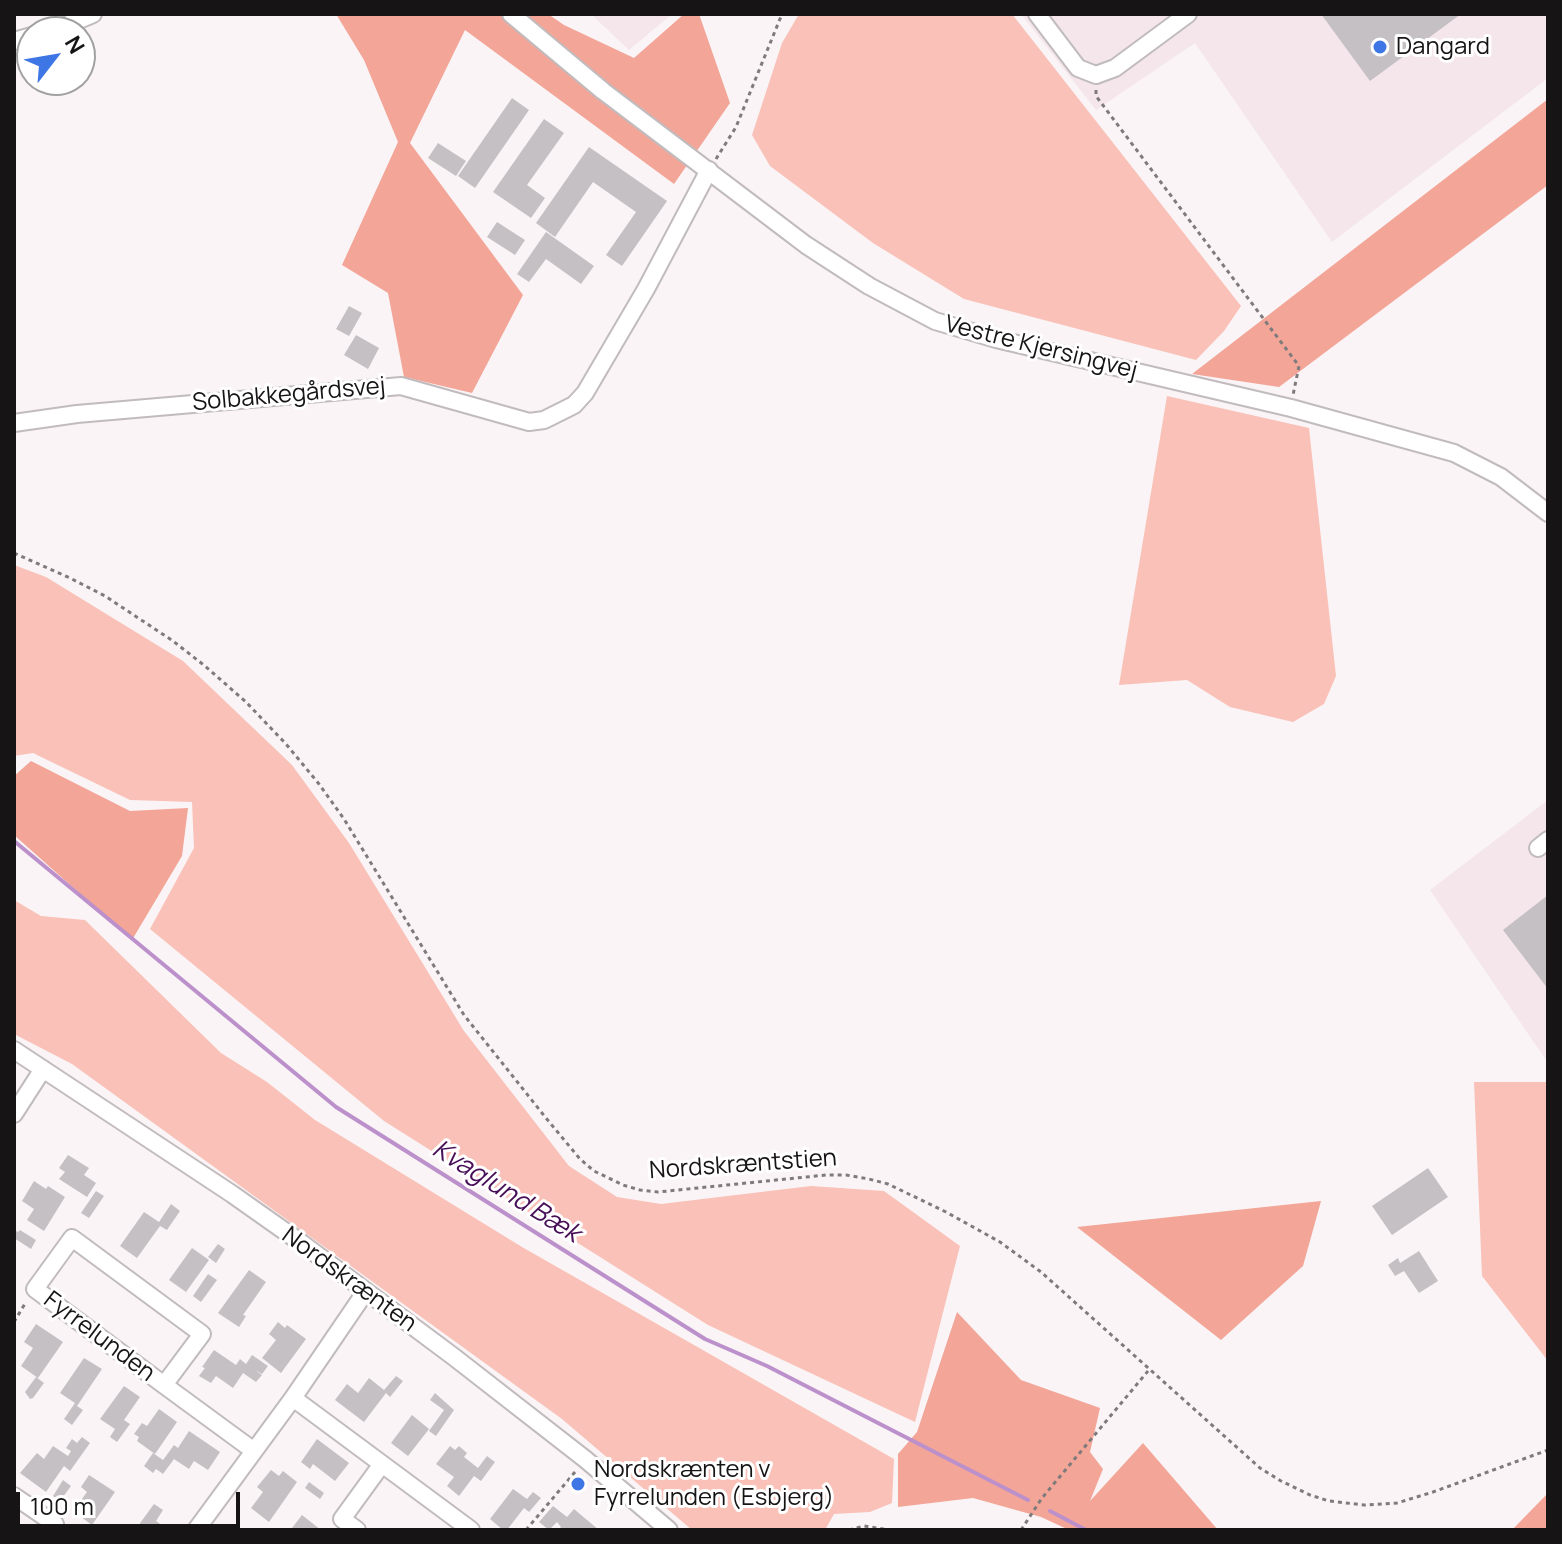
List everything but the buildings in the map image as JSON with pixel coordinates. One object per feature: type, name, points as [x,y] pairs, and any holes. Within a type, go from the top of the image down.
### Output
[{"type":"street","name":"Vestre Kjersingvej","points":[[511,14],[603,91],[806,245],[869,286],[935,321],[996,339],[1291,408],[1454,453],[1501,477],[1548,513]]},
{"type":"street","points":[[1037,14],[1078,68],[1096,75],[1115,68],[1188,14]]},
{"type":"street","name":"Solbakkegårdsvej","points":[[14,423],[77,414],[401,386],[529,422],[544,420],[574,405],[585,393],[646,289],[709,170]]},
{"type":"street","name":"Nordskrænten","points":[[14,1050],[232,1194],[366,1291],[585,1459],[669,1530]]},
{"type":"street","points":[[14,1114],[43,1069]]},
{"type":"street","name":"Fyrrelunden","points":[[164,1385],[202,1334],[72,1238],[35,1289],[164,1385],[254,1451]]},
{"type":"street","points":[[196,1530],[293,1398],[366,1291]]},
{"type":"street","points":[[293,1398],[471,1530]]},
{"type":"street","points":[[357,1530],[342,1519],[382,1464]]},
{"type":"street","points":[[14,1496],[55,1524],[51,1530]]},
{"type":"path","points":[[709,170],[736,127],[782,14]]},
{"type":"path","points":[[1096,75],[1096,96],[1299,366],[1291,408]]},
{"type":"path","name":"Nordskræntstien","points":[[14,553],[105,596],[173,641],[246,702],[286,744],[344,819],[464,1015],[580,1159],[594,1171],[623,1185],[658,1192],[826,1175],[846,1175],[888,1184],[1000,1242],[1041,1272],[1260,1468],[1310,1495],[1329,1501],[1364,1505],[1397,1503],[1548,1450]]},
{"type":"path","points":[[14,1322],[35,1289]]},
{"type":"path","points":[[1021,1530],[1042,1498],[1149,1369]]},
{"type":"path","points":[[526,1530],[585,1459]]},
{"type":"path","points":[[849,1530],[864,1526],[889,1530]]},
{"type":"shaded area","points":[[336,14],[548,14],[564,25],[634,58],[684,14],[699,14],[730,103],[674,184],[465,30],[410,143],[523,295],[472,393],[404,377],[388,293],[342,265],[398,142],[364,60]]},
{"type":"shaded area","points":[[591,14],[672,14],[629,50]]},
{"type":"shaded area","points":[[799,14],[1012,14],[1241,306],[1224,331],[1196,360],[964,299],[873,243],[770,166],[752,135],[782,43]]},
{"type":"shaded area","points":[[1021,14],[1548,14],[1548,78],[1332,242],[1195,43],[1096,110]]},
{"type":"shaded area","points":[[1548,99],[1548,185],[1279,387],[1192,374]]},
{"type":"shaded area","points":[[1167,396],[1309,428],[1336,676],[1324,704],[1293,722],[1230,707],[1187,680],[1119,685]]},
{"type":"shaded area","points":[[14,565],[46,577],[183,661],[292,765],[349,843],[464,1031],[569,1166],[617,1197],[661,1204],[811,1186],[884,1191],[960,1246],[915,1422],[708,1325],[384,1121],[150,929],[194,848],[192,802],[130,800],[33,753],[14,756]]},
{"type":"shaded area","points":[[31,761],[130,811],[188,808],[182,856],[132,940],[14,835],[14,776]]},
{"type":"shaded area","points":[[1548,800],[1548,1063],[1430,890]]},
{"type":"shaded area","points":[[14,900],[41,916],[85,920],[221,1053],[267,1082],[315,1120],[522,1247],[894,1459],[892,1503],[870,1512],[834,1514],[825,1530],[692,1530],[562,1419],[72,1064],[14,1034]]},
{"type":"shaded area","points":[[1474,1082],[1548,1082],[1548,1361],[1482,1276]]},
{"type":"shaded area","points":[[1321,1201],[1303,1266],[1221,1340],[1077,1227]]},
{"type":"shaded area","points":[[957,1312],[1021,1380],[1100,1408],[1090,1452],[1103,1469],[1090,1501],[1143,1443],[1218,1530],[1069,1530],[1041,1517],[973,1498],[898,1507],[898,1454],[917,1432]]},
{"type":"shaded area","points":[[1548,1493],[1548,1530],[1512,1530]]},
{"type":"waterway","name":"Kvaglund Bæk","points":[[14,841],[336,1107],[705,1339],[767,1366],[1028,1500]]},
{"type":"waterway","name":"Kvaglund Bæk","points":[[1050,1511],[1086,1530]]},
{"type":"place","name":"Dangard","points":[[1380,47]]},
{"type":"place","name":"Nordskrænten v Fyrrelunden (Esbjerg)","points":[[578,1484]]}]
